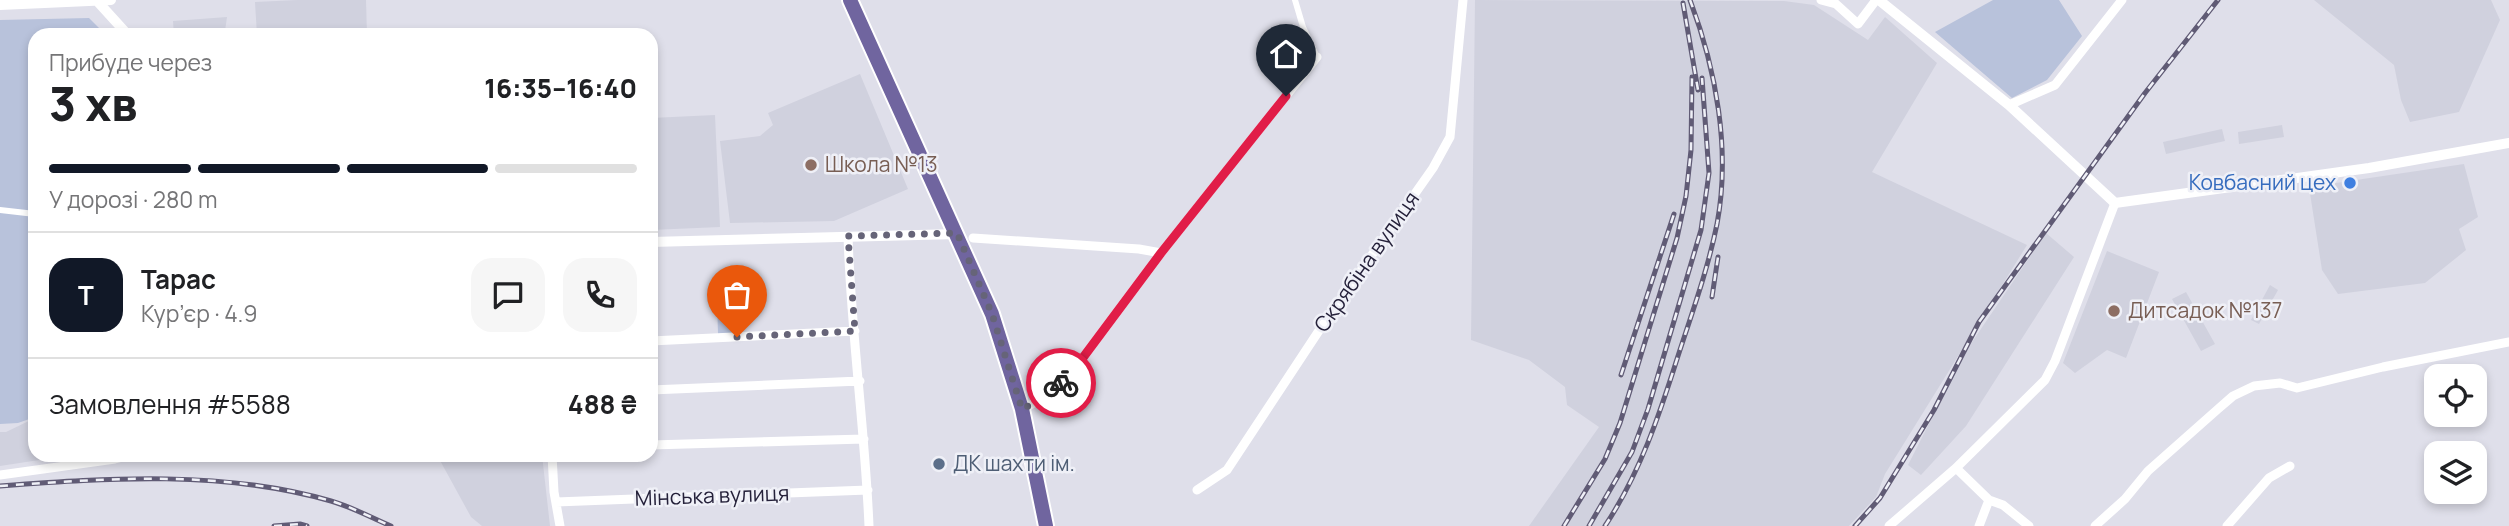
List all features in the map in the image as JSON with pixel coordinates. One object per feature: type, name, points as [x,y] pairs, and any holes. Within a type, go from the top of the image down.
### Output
[{"type":"main road","points":[[850,0],[992,314],[1022,409],[1046,526]]},
{"type":"street","points":[[0,5],[111,0]]},
{"type":"street","points":[[1022,409],[1038,401],[1070,375],[1161,253],[1317,57],[1303,27],[1296,0]]},
{"type":"street","name":"Скрябіна вулиця","points":[[1197,490],[1227,471],[1324,323],[1433,168],[1450,137],[1462,0]]},
{"type":"street","points":[[1821,0],[1836,4],[1858,24],[1877,0],[2009,105],[2115,203],[2369,168],[2509,143]]},
{"type":"street","points":[[2009,105],[2056,85],[2122,0]]},
{"type":"street","points":[[97,1],[122,28]]},
{"type":"street","points":[[1889,526],[1956,468],[2045,380],[2055,361],[2115,203]]},
{"type":"street","points":[[0,210],[28,213]]},
{"type":"street","points":[[658,242],[957,233]]},
{"type":"street","points":[[848,236],[869,526]]},
{"type":"street","points":[[973,238],[1139,248],[1161,253]]},
{"type":"street","points":[[658,341],[855,331]]},
{"type":"street","points":[[2095,526],[2125,499],[2148,471],[2218,409],[2233,396],[2254,386],[2280,383],[2297,388],[2383,367],[2509,342]]},
{"type":"street","points":[[658,390],[860,381]]},
{"type":"street","points":[[658,445],[864,439]]},
{"type":"street","points":[[0,475],[85,462]]},
{"type":"street","points":[[553,462],[561,526]]},
{"type":"street","points":[[2227,526],[2269,478],[2290,466]]},
{"type":"street","points":[[1956,468],[1989,500],[2003,505],[2029,526]]},
{"type":"street","name":"Мінська вулиця","points":[[556,502],[868,491]]},
{"type":"street","points":[[1979,526],[1989,500]]},
{"type":"shaded area","points":[[366,0],[367,28],[257,28],[255,2]]},
{"type":"shaded area","points":[[1475,0],[1784,1],[1814,5],[1868,40],[1885,17],[1937,63],[1872,172],[2027,245],[1885,474],[1876,497],[1849,526],[1529,526],[1599,427],[1567,405],[1565,387],[1529,360],[1471,340]]},
{"type":"shaded area","points":[[1993,0],[2059,0],[2082,36],[2047,80],[2012,98],[1935,32]]},
{"type":"shaded area","points":[[2314,0],[2491,0],[2500,20],[2459,112],[2410,122],[2401,100],[2394,65]]},
{"type":"shaded area","points":[[227,17],[225,28],[174,28],[173,21]]},
{"type":"shaded area","points":[[89,18],[99,28],[28,28],[28,419],[0,424],[0,20]]},
{"type":"shaded area","name":"Школа №13","points":[[860,74],[908,189],[834,221],[730,223],[720,141],[760,136],[773,125],[768,113]]},
{"type":"shaded area","points":[[715,115],[720,227],[658,230],[658,118]]},
{"type":"shaded area","points":[[2282,125],[2284,137],[2239,144],[2238,132]]},
{"type":"shaded area","points":[[2222,129],[2225,141],[2166,154],[2163,142]]},
{"type":"shaded area","points":[[2464,164],[2478,217],[2459,229],[2466,250],[2425,283],[2338,294],[2322,270],[2309,187]]},
{"type":"shaded area","points":[[2046,233],[2074,257],[1966,426],[1921,475],[1908,465],[1966,351]]},
{"type":"shaded area","name":"Дитсадок №137","points":[[2107,251],[2159,272],[2126,358],[2107,350],[2075,373],[2063,363]]},
{"type":"shaded area","points":[[2270,285],[2278,290],[2259,324],[2251,320]]},
{"type":"shaded area","points":[[2186,292],[2215,344],[2201,351],[2172,299]]},
{"type":"shaded area","points":[[717,298],[732,298],[733,333],[718,334]]},
{"type":"shaded area","points":[[28,421],[28,462],[0,466],[0,432],[6,432]]},
{"type":"shaded area","points":[[441,462],[543,462],[550,526],[482,526],[471,517]]},
{"type":"railway","points":[[1605,526],[1628,486],[1656,422],[1699,291],[1717,224],[1722,167],[1718,110],[1707,54],[1690,0]]},
{"type":"railway","points":[[1855,526],[1880,498],[1934,410],[1979,322],[2145,93],[2218,0]]},
{"type":"railway","points":[[1683,3],[1698,90]]},
{"type":"railway","points":[[1564,526],[1605,459],[1620,423],[1677,238],[1686,196],[1691,150],[1692,77]]},
{"type":"railway","points":[[1589,526],[1632,452],[1648,409],[1701,230],[1709,173],[1702,78]]},
{"type":"railway","points":[[1621,375],[1674,214]]},
{"type":"railway","points":[[1712,297],[1718,257]]},
{"type":"railway","points":[[0,486],[125,479],[250,484],[331,501],[391,526]]},
{"type":"railway","points":[[274,526],[307,526]]},
{"type":"way so far","points":[[737,337],[855,331],[848,236],[957,233],[992,314],[1022,409],[1038,401],[1061,383]]},
{"type":"place","name":"Школа №13","points":[[811,165]]},
{"type":"place","name":"Ковбасний цех","points":[[2350,183]]},
{"type":"place","name":"Дитсадок №137","points":[[2114,311]]},
{"type":"place","name":"ДК шахти ім.","points":[[939,464]]},
{"type":"route","points":[[1061,383],[1070,375],[1161,253],[1210,195],[1286,96]]}]
